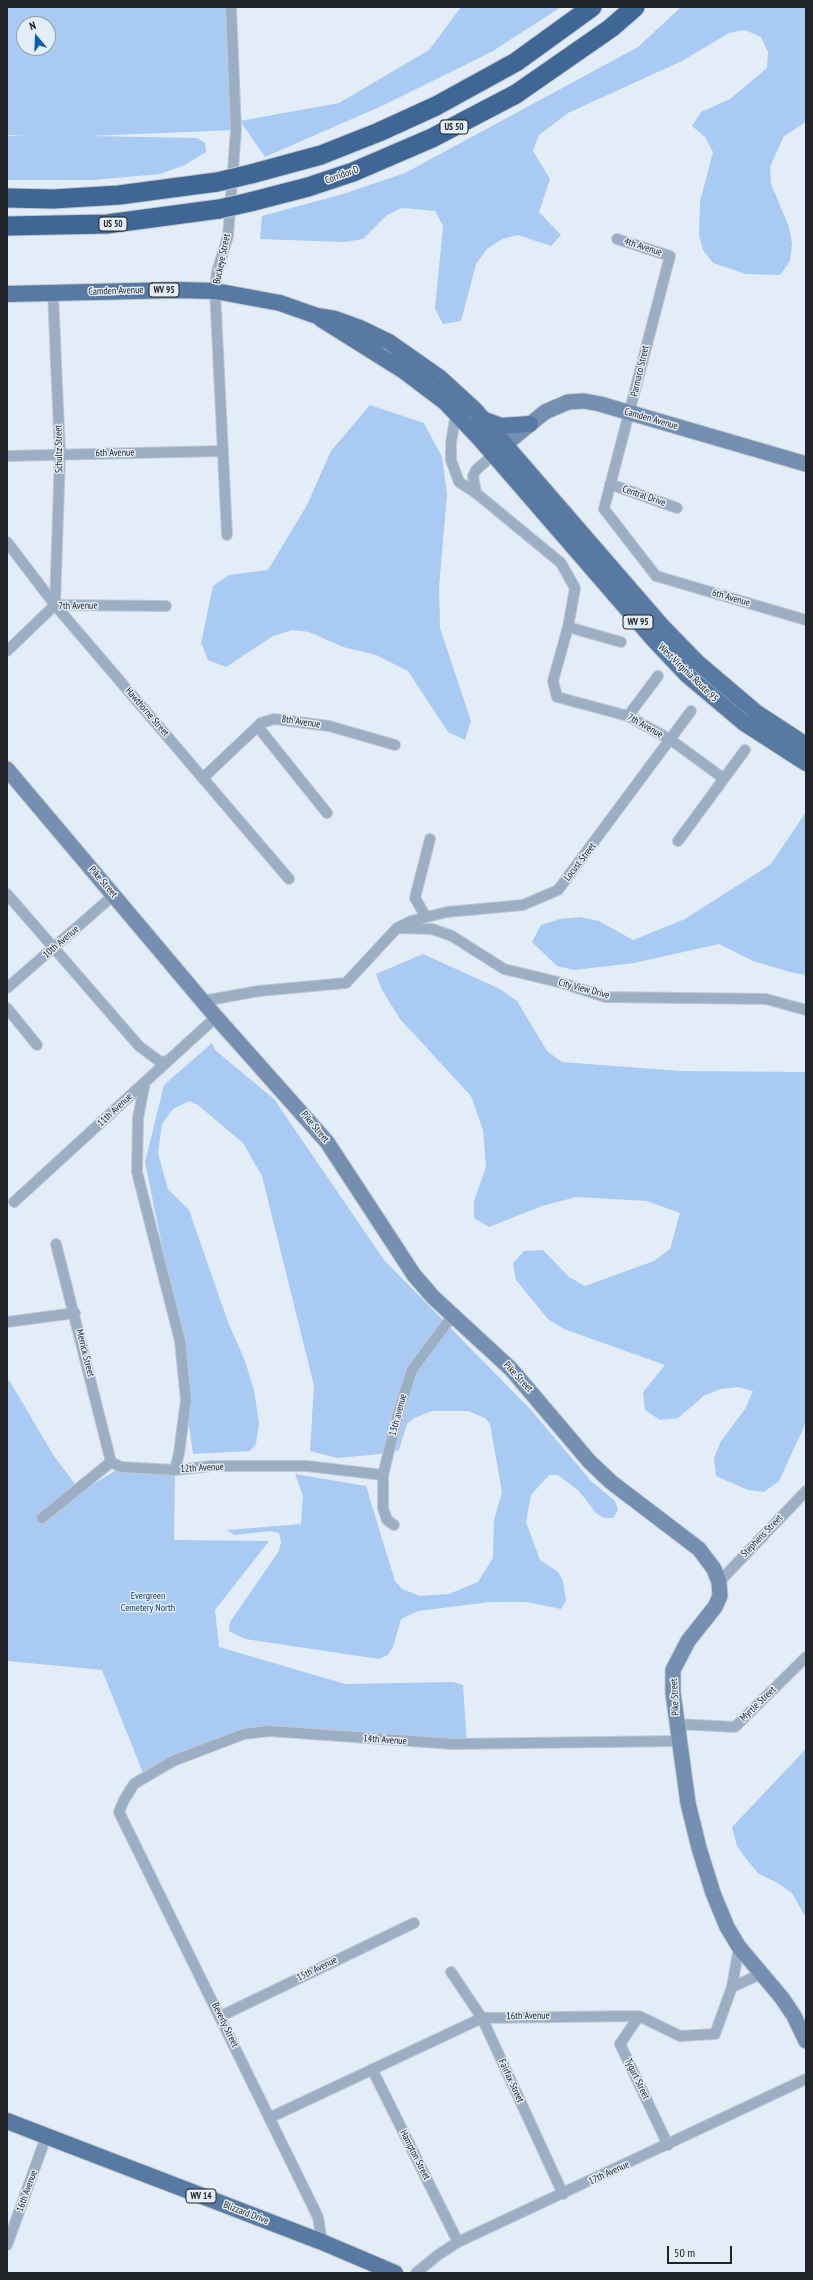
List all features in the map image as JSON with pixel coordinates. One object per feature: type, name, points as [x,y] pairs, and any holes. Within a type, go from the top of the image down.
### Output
[{"type":"highway","name":"US 50","points":[[7,198],[53,199],[119,195],[217,182],[321,155],[379,132],[436,106],[516,62],[592,7]]},
{"type":"highway","name":"Corridor D","points":[[7,226],[107,224],[219,209],[308,187],[353,172],[432,138],[516,94],[611,28],[635,7]]},
{"type":"main road","name":"Camden Avenue","points":[[7,294],[178,290],[215,291],[280,302],[317,316],[335,319],[360,328],[400,349],[450,386],[484,419],[506,444]]},
{"type":"main road","name":"Camden Avenue","points":[[317,316],[332,328],[420,382],[456,413],[494,454],[552,408],[576,401],[591,402],[806,464]]},
{"type":"main road","points":[[484,419],[501,426],[530,424]]},
{"type":"main road","name":"West Virginia Route 95","points":[[506,444],[688,654],[747,706],[806,745]]},
{"type":"main road","name":"West Virginia Route 95","points":[[494,454],[654,640],[687,675],[744,724],[806,763]]},
{"type":"main road","name":"Pike Street","points":[[7,769],[216,1016],[327,1142],[414,1276],[511,1369],[585,1456],[611,1482],[700,1549],[714,1570],[719,1582],[720,1596],[715,1607],[688,1641],[674,1670],[673,1693],[676,1724],[688,1802],[699,1848],[713,1892],[727,1927],[739,1947],[786,2004],[806,2041]]},
{"type":"main road","name":"Blizzard Drive","points":[[7,2121],[322,2242],[395,2273]]},
{"type":"street","name":"Buckeye Street","points":[[227,535],[215,291],[217,272],[228,236],[236,130],[231,7]]},
{"type":"street","name":"4th Avenue","points":[[617,239],[670,256]]},
{"type":"street","name":"Parmaco Street","points":[[656,576],[604,509],[670,256]]},
{"type":"street","name":"Schultz Street","points":[[53,293],[60,454],[55,605]]},
{"type":"street","points":[[456,413],[451,443],[451,460],[460,482],[476,493],[561,563],[575,588],[568,627],[621,642]]},
{"type":"street","name":"6th Avenue","points":[[7,456],[222,451]]},
{"type":"street","points":[[476,493],[473,476],[476,470],[494,454]]},
{"type":"street","name":"Central Drive","points":[[610,484],[677,508]]},
{"type":"street","name":"Hawthorne Street","points":[[7,542],[55,605],[289,879]]},
{"type":"street","name":"6th Avenue","points":[[656,576],[806,620]]},
{"type":"street","name":"7th Avenue","points":[[7,651],[55,605],[166,606]]},
{"type":"street","name":"7th Avenue","points":[[568,627],[553,681],[556,697],[628,716],[671,740],[723,778]]},
{"type":"street","points":[[628,716],[658,676]]},
{"type":"street","name":"Locust Street","points":[[397,928],[411,921],[447,912],[523,905],[558,890],[691,712]]},
{"type":"street","name":"8th Avenue","points":[[203,778],[261,723],[274,719],[329,726],[395,745]]},
{"type":"street","points":[[258,727],[327,813]]},
{"type":"street","points":[[678,841],[745,750]]},
{"type":"street","points":[[426,917],[415,898],[430,839]]},
{"type":"street","points":[[7,894],[139,1046],[159,1061],[167,1062]]},
{"type":"street","name":"10th Avenue","points":[[7,988],[55,948],[114,895]]},
{"type":"street","points":[[204,1001],[259,991],[346,983],[397,928]]},
{"type":"street","name":"City View Drive","points":[[397,928],[432,929],[452,936],[504,969],[562,983],[605,997],[766,999],[806,1010]]},
{"type":"street","points":[[7,1008],[37,1045]]},
{"type":"street","name":"11th Avenue","points":[[14,1202],[216,1016]]},
{"type":"street","points":[[145,1082],[138,1118],[137,1172],[180,1341],[186,1400],[180,1453],[175,1470]]},
{"type":"street","name":"Merrick Street","points":[[56,1244],[75,1313],[111,1462]]},
{"type":"street","points":[[7,1322],[75,1313]]},
{"type":"street","name":"13th avenue","points":[[394,1525],[387,1520],[383,1508],[383,1475],[412,1370],[453,1315]]},
{"type":"street","points":[[42,1518],[111,1462]]},
{"type":"street","name":"12th Avenue","points":[[111,1462],[120,1467],[175,1470],[212,1466],[307,1466],[383,1475]]},
{"type":"street","name":"Stephens Street","points":[[719,1582],[806,1491]]},
{"type":"street","name":"Myrtle Street","points":[[676,1724],[735,1727],[806,1657]]},
{"type":"street","name":"14th Avenue","points":[[119,1812],[124,1800],[134,1784],[174,1761],[244,1734],[269,1731],[453,1744],[679,1741]]},
{"type":"street","name":"Beverly Street","points":[[119,1812],[221,2016],[318,2217],[322,2242]]},
{"type":"street","name":"15th Avenue","points":[[221,2016],[414,1922]]},
{"type":"street","name":"16th Avenue","points":[[269,2118],[482,2018],[639,2016],[680,2036],[715,2034],[732,1987],[739,1947]]},
{"type":"street","name":"Fairfax Street","points":[[451,1972],[482,2018],[563,2194]]},
{"type":"street","points":[[732,1987],[761,1974]]},
{"type":"street","name":"Tygart Street","points":[[639,2016],[620,2044],[668,2145]]},
{"type":"street","name":"Hampton Street","points":[[372,2069],[458,2242]]},
{"type":"street","name":"17th Avenue","points":[[416,2273],[438,2255],[458,2242],[668,2145],[806,2079]]},
{"type":"street","name":"16th Avenue","points":[[7,2245],[46,2137]]},
{"type":"green space","points":[[7,7],[233,7],[236,130],[89,136],[197,138],[205,143],[206,152],[185,165],[160,174],[93,180],[7,180],[7,136],[25,136],[7,135]]},
{"type":"green space","points":[[461,7],[561,7],[493,51],[384,105],[265,157],[240,121],[339,103],[429,50]]},
{"type":"green space","points":[[681,7],[806,7],[806,122],[784,136],[770,167],[771,184],[789,227],[792,244],[790,261],[780,275],[746,274],[713,263],[703,250],[699,235],[700,202],[713,152],[705,137],[692,126],[701,112],[730,99],[767,68],[768,52],[761,37],[745,30],[729,33],[682,61],[568,113],[539,135],[533,151],[550,179],[539,212],[561,235],[551,246],[518,235],[502,239],[487,249],[476,264],[461,321],[443,324],[435,309],[443,226],[435,211],[402,208],[387,215],[363,239],[344,242],[260,239],[262,216],[343,194],[405,173],[638,47]]},
{"type":"green space","points":[[370,405],[424,423],[442,457],[447,494],[439,587],[440,628],[471,721],[465,740],[448,732],[408,671],[376,655],[343,647],[309,632],[292,630],[273,636],[226,667],[208,660],[201,643],[213,586],[229,575],[268,570],[307,505],[331,451]]},
{"type":"green space","points":[[806,812],[806,975],[753,961],[719,944],[634,963],[574,970],[557,966],[532,942],[541,925],[560,919],[580,917],[599,921],[633,940],[685,919],[771,864]]},
{"type":"green space","points":[[423,954],[500,989],[517,1001],[547,1051],[562,1062],[680,1071],[806,1072],[806,1417],[804,1427],[779,1481],[764,1492],[748,1490],[716,1476],[714,1458],[721,1441],[745,1409],[753,1391],[738,1387],[721,1389],[705,1395],[678,1418],[660,1420],[645,1410],[643,1392],[665,1365],[564,1329],[548,1319],[516,1280],[513,1263],[524,1251],[543,1250],[569,1277],[585,1286],[654,1261],[670,1249],[680,1213],[647,1201],[576,1197],[542,1206],[489,1227],[474,1218],[474,1201],[486,1167],[483,1130],[471,1096],[400,1019],[382,990],[376,974]]},
{"type":"green space","points":[[212,1043],[215,1050],[274,1099],[384,1260],[530,1409],[591,1481],[615,1501],[618,1510],[613,1518],[604,1518],[596,1513],[579,1491],[558,1475],[549,1475],[531,1495],[526,1522],[540,1560],[558,1572],[563,1581],[566,1601],[561,1609],[527,1602],[490,1602],[418,1611],[401,1619],[393,1647],[388,1655],[379,1659],[245,1639],[229,1631],[230,1622],[279,1551],[281,1542],[279,1533],[271,1531],[234,1535],[227,1530],[301,1524],[303,1496],[295,1474],[366,1486],[395,1581],[402,1589],[420,1596],[449,1594],[478,1582],[493,1558],[494,1520],[502,1492],[490,1424],[485,1418],[468,1411],[432,1411],[414,1418],[407,1424],[399,1450],[391,1453],[337,1458],[310,1451],[314,1386],[262,1176],[243,1143],[198,1105],[189,1101],[173,1109],[162,1124],[158,1153],[168,1189],[189,1210],[228,1322],[245,1361],[254,1390],[259,1423],[256,1444],[250,1451],[193,1454],[166,1266],[145,1162],[164,1085]]},
{"type":"green space","name":"Evergreen Cemetery North","points":[[7,1380],[9,1380],[54,1456],[81,1492],[121,1467],[175,1470],[174,1540],[269,1541],[215,1610],[219,1647],[345,1684],[453,1682],[463,1685],[467,1744],[244,1734],[145,1778],[102,1670],[7,1661]]},
{"type":"green space","points":[[806,1749],[806,1918],[792,1893],[776,1882],[759,1874],[747,1860],[737,1846],[732,1827]]}]
